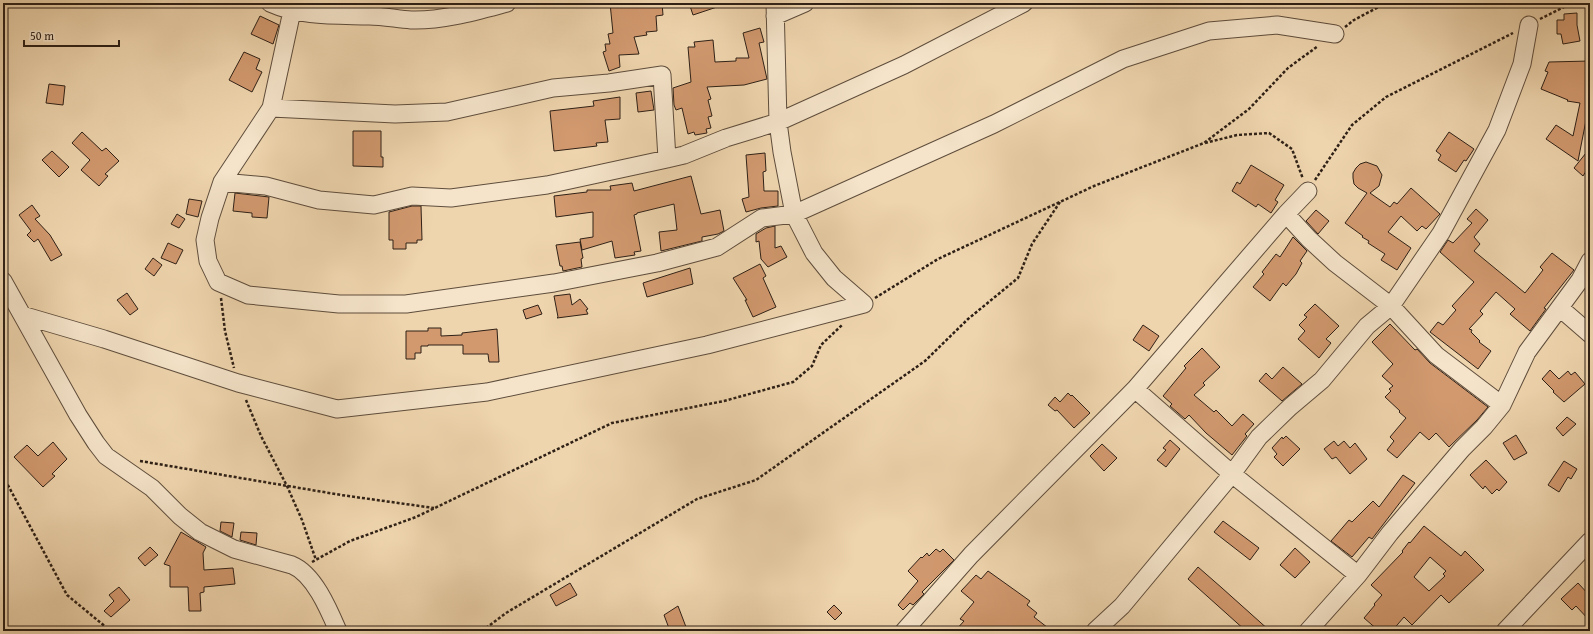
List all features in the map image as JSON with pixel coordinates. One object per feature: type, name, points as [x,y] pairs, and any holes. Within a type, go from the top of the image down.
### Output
[{"type":"street","points":[[270,3],[292,11],[314,14],[370,16],[412,20],[440,10],[507,3]]},
{"type":"street","points":[[22,315],[104,339],[238,383],[337,408],[488,392],[707,345],[864,304],[834,278],[814,253],[794,214],[778,122],[775,10],[805,3]]},
{"type":"street","points":[[222,182],[266,186],[319,200],[374,206],[412,196],[451,198],[547,184],[667,159],[684,155],[726,138],[778,122],[904,65],[1024,3]]},
{"type":"street","points":[[292,11],[270,108],[222,182],[210,218],[205,240],[208,262],[218,282],[248,295],[339,304],[406,304],[554,283],[657,263],[717,247],[762,218],[794,214],[994,124],[1123,60],[1209,31],[1277,25],[1335,34]]},
{"type":"street","points":[[1095,631],[1122,606],[1232,474],[1259,437],[1290,407],[1322,380],[1367,326],[1391,306],[1441,233],[1497,130],[1522,64],[1529,25]]},
{"type":"street","points":[[270,108],[395,114],[447,112],[553,88],[609,83],[662,75],[667,159]]},
{"type":"street","points":[[904,631],[971,555],[1135,389],[1286,214],[1308,191]]},
{"type":"street","points":[[1286,214],[1309,240],[1335,263],[1391,306],[1436,355],[1502,405]]},
{"type":"street","points":[[1308,631],[1358,575],[1390,533],[1462,449],[1484,427],[1502,405],[1527,352],[1580,280],[1590,261]]},
{"type":"street","points":[[3,281],[78,415],[106,456],[152,488],[180,516],[200,532],[234,549],[300,568],[309,578],[330,613],[338,631]]},
{"type":"street","points":[[1560,308],[1590,334]]},
{"type":"street","points":[[1135,389],[1232,474],[1358,575]]},
{"type":"street","points":[[1505,631],[1590,541]]},
{"type":"path","points":[[1308,191],[1352,125],[1386,97],[1572,3]]},
{"type":"path","points":[[1204,143],[1238,135],[1269,133],[1292,149],[1308,191]]},
{"type":"path","points":[[482,631],[506,613],[697,499],[756,480],[925,361],[968,318],[1018,278],[1032,244],[1061,201]]},
{"type":"path","points":[[218,282],[225,331],[238,383],[261,436],[287,486],[302,520],[316,560]]},
{"type":"path","points":[[138,461],[287,486],[435,508]]},
{"type":"path","points":[[3,476],[67,595],[107,628],[113,631]]},
{"type":"building","points":[[610,3],[662,3],[663,15],[656,16],[657,31],[646,32],[647,35],[634,37],[639,54],[619,55],[620,67],[609,71],[603,52],[606,51],[605,44],[610,44],[608,34],[613,33]]},
{"type":"building","points":[[689,3],[722,3],[723,5],[693,15]]},
{"type":"building","points":[[1577,13],[1577,25],[1580,41],[1563,44],[1561,34],[1557,34],[1557,20],[1564,20],[1564,14]]},
{"type":"building","points":[[260,16],[279,25],[273,44],[251,34]]},
{"type":"building","points":[[760,28],[764,42],[759,43],[767,79],[744,85],[707,87],[711,99],[708,100],[712,116],[708,117],[711,128],[706,129],[707,133],[695,135],[694,132],[688,134],[682,108],[676,110],[674,105],[673,88],[691,82],[688,47],[695,47],[694,42],[713,40],[715,62],[736,61],[736,58],[749,58],[743,33]]},
{"type":"building","points":[[244,52],[260,59],[256,69],[262,72],[252,92],[229,80]]},
{"type":"building","points":[[1590,61],[1590,100],[1578,161],[1546,139],[1556,125],[1573,136],[1580,103],[1567,101],[1568,100],[1541,89],[1548,72],[1545,71],[1549,62]]},
{"type":"building","points":[[49,84],[65,86],[63,105],[46,103]]},
{"type":"building","points":[[651,91],[654,110],[638,112],[636,93]]},
{"type":"building","points":[[620,97],[620,119],[605,120],[608,142],[596,143],[597,146],[554,151],[550,111],[594,106],[593,101]]},
{"type":"building","points":[[353,131],[381,131],[381,157],[383,157],[383,167],[353,166]]},
{"type":"building","points":[[82,132],[102,151],[106,148],[119,161],[105,174],[108,176],[99,186],[81,170],[90,160],[72,143]]},
{"type":"building","points":[[1449,132],[1474,149],[1456,172],[1438,160],[1441,155],[1436,151]]},
{"type":"building","points":[[1590,148],[1590,165],[1583,176],[1574,168]]},
{"type":"building","points":[[52,151],[69,167],[59,177],[42,160]]},
{"type":"building","points":[[765,153],[766,171],[763,172],[764,191],[778,191],[778,206],[746,212],[742,199],[749,197],[746,155]]},
{"type":"building","points":[[1366,162],[1377,166],[1382,175],[1379,186],[1370,193],[1390,207],[1394,202],[1397,204],[1411,188],[1440,214],[1426,229],[1422,226],[1417,231],[1401,216],[1388,232],[1411,248],[1397,270],[1381,260],[1385,254],[1368,243],[1369,241],[1345,223],[1367,193],[1354,184],[1353,178],[1353,173],[1356,168],[1360,164]]},
{"type":"building","points":[[1251,165],[1284,185],[1275,200],[1278,202],[1271,213],[1258,204],[1256,207],[1232,191],[1237,182],[1240,184]]},
{"type":"building","points":[[691,176],[701,214],[720,210],[724,231],[718,234],[702,237],[702,241],[661,251],[659,232],[677,230],[674,204],[634,215],[641,251],[634,252],[635,255],[615,258],[612,241],[582,250],[580,239],[593,237],[593,212],[556,217],[554,196],[587,192],[587,190],[611,190],[610,186],[632,183],[634,191]]},
{"type":"building","points":[[235,193],[269,197],[267,218],[252,217],[252,213],[233,211]]},
{"type":"building","points":[[189,199],[202,201],[198,217],[186,214]]},
{"type":"building","points":[[32,205],[40,216],[35,219],[50,235],[62,255],[51,261],[38,239],[34,242],[27,235],[31,231],[19,215]]},
{"type":"building","points":[[412,206],[421,206],[422,240],[417,240],[417,243],[406,243],[406,249],[393,249],[393,240],[389,240],[389,212]]},
{"type":"building","points":[[1476,209],[1488,220],[1474,237],[1480,244],[1474,251],[1525,293],[1543,270],[1540,267],[1552,253],[1574,270],[1544,308],[1546,309],[1530,331],[1510,314],[1515,309],[1496,292],[1480,311],[1483,314],[1469,329],[1472,330],[1471,332],[1480,341],[1479,342],[1491,351],[1478,369],[1430,332],[1438,322],[1443,325],[1456,310],[1452,306],[1474,282],[1440,252],[1448,240],[1453,243],[1472,223],[1467,219]]},
{"type":"building","points":[[1316,210],[1329,221],[1318,234],[1306,221]]},
{"type":"building","points":[[177,214],[185,219],[179,228],[171,224]]},
{"type":"building","points":[[775,226],[775,248],[781,246],[787,257],[768,267],[761,259],[759,241],[756,242],[756,234],[766,228]]},
{"type":"building","points":[[1293,237],[1307,251],[1300,261],[1302,263],[1296,274],[1286,286],[1283,283],[1270,301],[1253,287],[1264,274],[1262,272],[1276,254],[1280,257]]},
{"type":"building","points":[[580,242],[583,258],[581,259],[582,267],[563,271],[562,266],[560,266],[556,245]]},
{"type":"building","points":[[168,243],[183,250],[176,264],[161,258]]},
{"type":"building","points":[[153,258],[162,265],[154,276],[145,269]]},
{"type":"building","points":[[760,264],[766,276],[763,278],[776,307],[753,317],[745,300],[747,300],[733,278]]},
{"type":"building","points":[[690,268],[693,284],[647,297],[643,283]]},
{"type":"building","points":[[127,293],[138,309],[130,315],[117,300]]},
{"type":"building","points":[[570,294],[572,305],[580,299],[588,309],[586,310],[588,314],[557,318],[554,296]]},
{"type":"building","points":[[1315,304],[1339,326],[1326,339],[1331,343],[1319,358],[1298,339],[1305,331],[1299,325],[1307,317],[1304,315]]},
{"type":"building","points":[[538,305],[542,314],[526,319],[523,310]]},
{"type":"building","points":[[1390,324],[1430,363],[1488,407],[1449,447],[1436,433],[1429,440],[1420,432],[1397,458],[1387,450],[1394,441],[1390,437],[1406,418],[1385,397],[1391,391],[1389,389],[1393,386],[1382,376],[1393,364],[1372,342]]},
{"type":"building","points":[[1143,325],[1159,336],[1149,351],[1133,340]]},
{"type":"building","points":[[428,328],[441,328],[441,336],[462,335],[462,333],[497,329],[499,362],[489,362],[488,354],[463,354],[463,345],[421,346],[421,353],[415,353],[415,359],[406,359],[406,331],[428,331]]},
{"type":"building","points":[[1202,348],[1220,367],[1203,383],[1205,385],[1194,395],[1214,412],[1216,410],[1232,426],[1243,414],[1254,424],[1245,434],[1247,436],[1232,455],[1206,433],[1189,415],[1185,419],[1170,406],[1172,404],[1163,396],[1186,368],[1184,366]]},
{"type":"building","points":[[1283,367],[1302,384],[1282,401],[1259,381],[1266,373],[1272,379]]},
{"type":"building","points":[[1550,370],[1559,379],[1568,371],[1571,375],[1575,372],[1585,384],[1564,402],[1542,379]]},
{"type":"building","points":[[1068,393],[1071,396],[1072,395],[1090,413],[1074,428],[1057,410],[1055,411],[1048,405],[1055,397],[1060,402]]},
{"type":"building","points":[[1567,417],[1576,424],[1563,436],[1556,428]]},
{"type":"building","points":[[1516,435],[1527,453],[1514,460],[1503,443]]},
{"type":"building","points":[[1286,436],[1300,449],[1283,466],[1274,457],[1277,454],[1272,448],[1282,437],[1283,439]]},
{"type":"building","points":[[1170,440],[1180,449],[1166,467],[1157,460],[1166,450],[1163,448]]},
{"type":"building","points":[[1334,441],[1338,446],[1344,441],[1350,448],[1355,443],[1367,459],[1350,474],[1336,457],[1332,459],[1324,449]]},
{"type":"building","points":[[53,442],[67,459],[52,474],[55,476],[43,487],[14,457],[27,445],[38,456]]},
{"type":"building","points":[[1102,444],[1117,458],[1104,471],[1090,456]]},
{"type":"building","points":[[1486,460],[1507,482],[1499,491],[1497,489],[1492,494],[1485,486],[1483,489],[1470,475]]},
{"type":"building","points":[[1564,461],[1577,469],[1571,479],[1568,477],[1559,492],[1548,485]]},
{"type":"building","points":[[1403,475],[1415,483],[1372,539],[1369,537],[1352,557],[1331,541],[1349,520],[1352,522],[1373,501],[1379,507]]},
{"type":"building","points":[[1223,521],[1259,548],[1250,560],[1214,532]]},
{"type":"building","points":[[221,522],[234,523],[232,537],[220,531]]},
{"type":"building","points":[[1424,526],[1461,556],[1465,551],[1484,570],[1449,603],[1441,595],[1412,625],[1404,617],[1392,631],[1379,631],[1364,618],[1382,595],[1371,585],[1403,552],[1402,551],[1409,542],[1410,543]],"holes":[[[1430,557],[1446,571],[1443,574],[1445,576],[1429,591],[1414,577]]]},
{"type":"building","points":[[181,532],[206,547],[203,553],[204,570],[233,568],[235,584],[204,587],[204,592],[200,593],[201,611],[189,611],[188,587],[170,587],[170,566],[164,564]]},
{"type":"building","points":[[241,532],[257,533],[256,545],[240,540]]},
{"type":"building","points":[[150,547],[158,555],[145,566],[138,558]]},
{"type":"building","points":[[1295,548],[1310,562],[1295,578],[1280,565]]},
{"type":"building","points":[[936,549],[940,552],[943,549],[954,560],[922,592],[924,594],[913,605],[910,603],[903,610],[898,605],[918,581],[908,571],[921,557],[922,558],[927,553],[929,556]]},
{"type":"building","points":[[1198,567],[1270,631],[1246,631],[1188,579]]},
{"type":"building","points":[[988,571],[1030,601],[1027,605],[1037,613],[1034,617],[1052,631],[955,631],[964,621],[960,619],[974,602],[961,591],[976,575],[981,579]]},
{"type":"building","points":[[570,583],[577,595],[556,606],[550,595]]},
{"type":"building","points":[[1578,583],[1590,596],[1590,621],[1576,606],[1572,610],[1561,599]]},
{"type":"building","points":[[119,587],[130,600],[111,617],[104,611],[114,601],[109,595]]},
{"type":"building","points":[[834,605],[842,613],[835,620],[827,612]]},
{"type":"building","points":[[678,606],[686,627],[675,631],[670,631],[664,615]]}]
